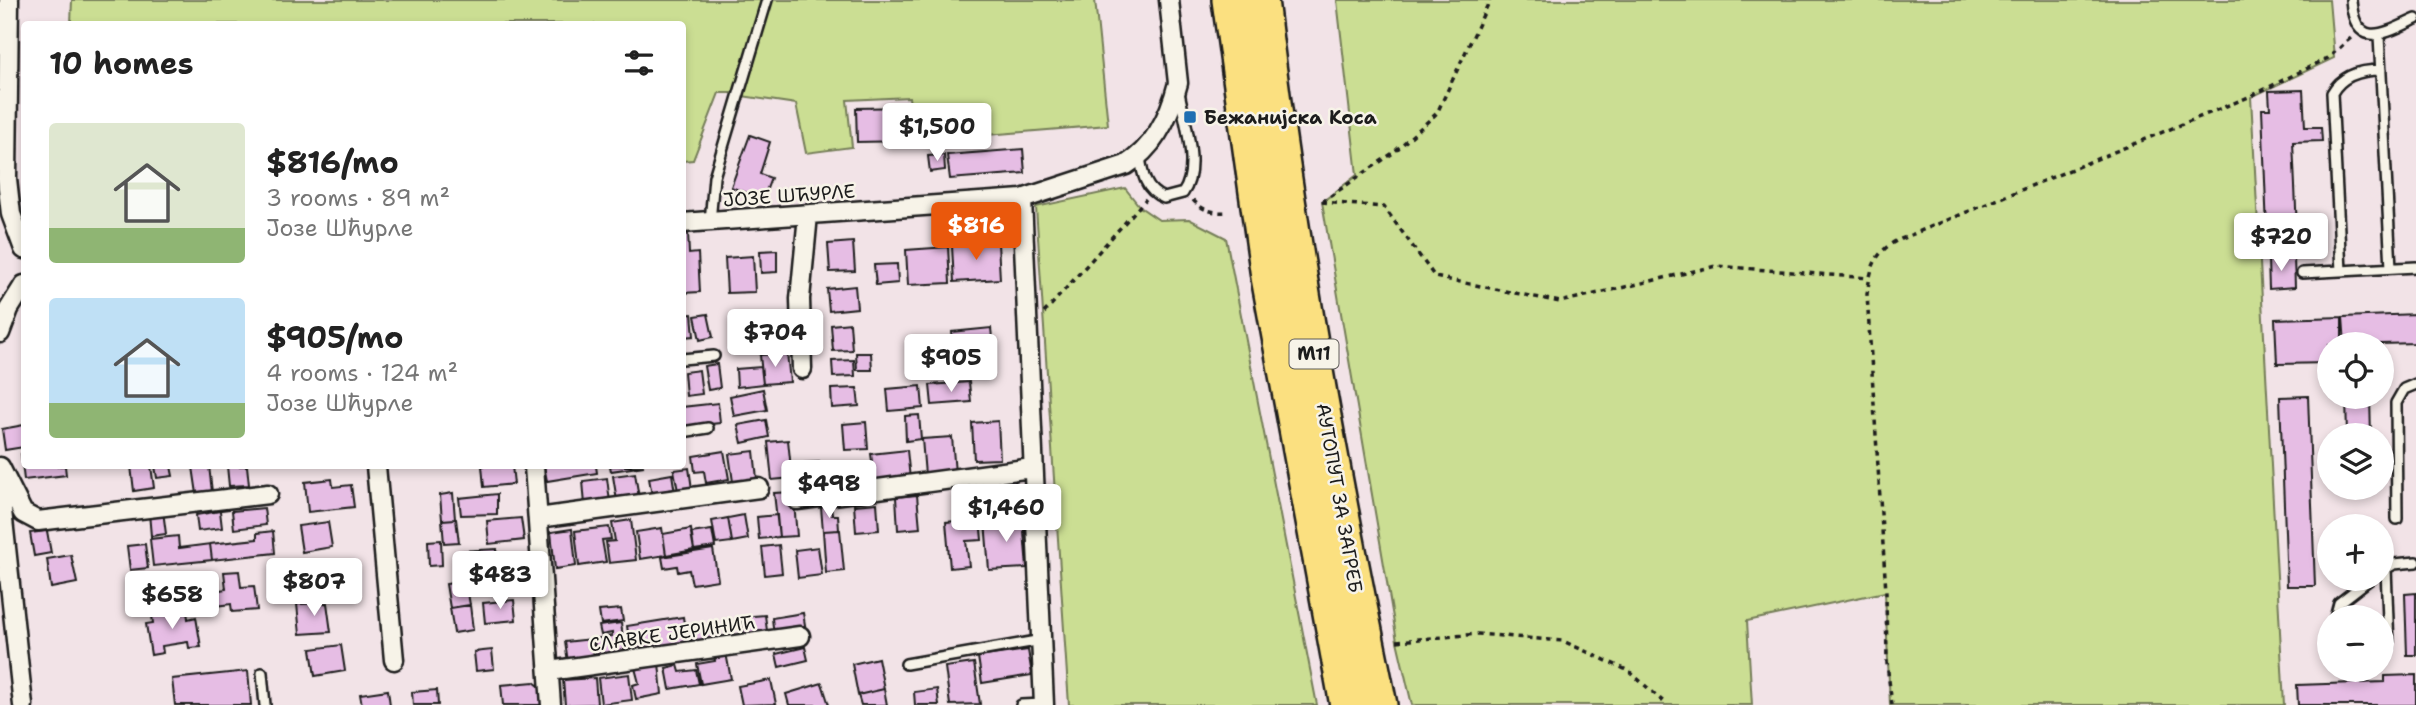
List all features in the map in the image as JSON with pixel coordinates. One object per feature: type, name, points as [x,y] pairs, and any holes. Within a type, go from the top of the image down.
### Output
[{"type":"highway","name":"АУТОПУТ ЗА ЗАГРЕБ","points":[[1229,0],[1268,277],[1347,705]]},
{"type":"highway","name":"АУТОПУТ ЗА ЗАГРЕБ","points":[[1261,0],[1294,238],[1349,553],[1380,705]]},
{"type":"street","points":[[9,0],[7,178],[11,214],[21,242]]},
{"type":"street","points":[[1140,156],[1169,113],[1178,83],[1169,0]]},
{"type":"street","name":"ЈОЗЕ ШЋУРЛЕ","points":[[686,223],[1022,199],[1098,176],[1140,156]]},
{"type":"street","points":[[1022,199],[1044,705]]},
{"type":"street","points":[[802,369],[800,299],[808,215]]},
{"type":"street","points":[[0,333],[9,309],[21,290]]},
{"type":"street","points":[[0,467],[23,513],[37,522],[268,494]]},
{"type":"street","points":[[797,500],[1032,468]]},
{"type":"street","points":[[376,469],[394,660]]},
{"type":"street","points":[[534,469],[551,705]]},
{"type":"street","points":[[538,518],[760,488]]},
{"type":"street","points":[[0,492],[25,702]]},
{"type":"street","name":"СЛАВКЕ ЈЕРИНИЋ","points":[[549,671],[800,636]]},
{"type":"lane","points":[[710,222],[714,177],[768,0]]},
{"type":"lane","points":[[2351,0],[2352,16],[2358,28],[2379,36],[2416,19]]},
{"type":"lane","points":[[2379,36],[2391,268]]},
{"type":"lane","points":[[2341,271],[2332,93],[2347,77],[2358,72],[2381,70]]},
{"type":"lane","points":[[1140,156],[1145,180],[1152,192],[1170,199],[1185,190],[1191,164],[1178,83]]},
{"type":"lane","points":[[2302,273],[2416,267]]},
{"type":"lane","points":[[686,359],[714,356]]},
{"type":"lane","points":[[2397,519],[2396,404],[2404,389],[2416,384]]},
{"type":"lane","points":[[686,431],[708,428]]},
{"type":"lane","points":[[795,476],[797,500]]},
{"type":"lane","points":[[2394,567],[2416,562]]},
{"type":"lane","points":[[2338,605],[2354,591]]},
{"type":"lane","points":[[906,664],[1042,640]]},
{"type":"lane","points":[[262,673],[265,705]]},
{"type":"lane","points":[[1021,705],[1044,705]]},
{"type":"path","points":[[1490,0],[1437,113],[1393,153],[1322,202],[1384,207],[1435,277],[1560,302],[1716,266],[1869,278]]},
{"type":"path","points":[[1892,705],[1887,664],[1885,579],[1867,294],[1873,261],[1882,249],[1896,241],[2251,96],[2339,51],[2358,28]]},
{"type":"path","points":[[1185,190],[1200,207],[1214,213],[1228,212]]},
{"type":"path","points":[[1027,332],[1152,192]]},
{"type":"path","points":[[1397,640],[1478,634],[1563,641],[1629,671],[1667,705]]},
{"type":"green space","points":[[72,0],[763,0],[735,93],[719,93],[693,160],[686,161],[686,21],[71,21]]},
{"type":"green space","points":[[770,0],[1095,0],[1108,125],[914,141],[909,97],[847,100],[852,147],[806,153],[796,104],[742,96]]},
{"type":"green space","points":[[1337,0],[2329,0],[2334,58],[2251,97],[2284,705],[1890,705],[1885,592],[1747,621],[1752,705],[1412,705],[1397,641],[1322,202],[1357,175]]},
{"type":"green space","points":[[1125,188],[1140,207],[1159,220],[1189,219],[1226,238],[1317,705],[1069,705],[1036,207]]},
{"type":"building","points":[[2303,90],[2305,127],[2321,127],[2322,141],[2293,142],[2298,252],[2268,253],[2262,109],[2270,109],[2269,91]]},
{"type":"building","points":[[907,107],[907,141],[857,142],[856,108]]},
{"type":"building","points":[[750,135],[770,142],[760,174],[771,178],[763,199],[731,187]]},
{"type":"building","points":[[1023,149],[1025,173],[950,179],[947,155]]},
{"type":"building","points":[[944,155],[945,170],[930,172],[928,156]]},
{"type":"building","points":[[686,232],[689,254],[698,253],[700,292],[686,293]]},
{"type":"building","points":[[853,242],[855,271],[830,272],[828,244]]},
{"type":"building","points":[[998,243],[1000,279],[954,282],[952,246]]},
{"type":"building","points":[[948,247],[950,283],[908,285],[906,250]]},
{"type":"building","points":[[777,250],[777,272],[761,273],[760,251]]},
{"type":"building","points":[[753,256],[755,292],[727,293],[725,258]]},
{"type":"building","points":[[2294,258],[2295,287],[2269,289],[2268,259]]},
{"type":"building","points":[[897,264],[898,283],[876,285],[874,265]]},
{"type":"building","points":[[855,286],[857,308],[829,311],[827,289]]},
{"type":"building","points":[[692,314],[694,336],[686,337],[686,315]]},
{"type":"building","points":[[708,314],[713,337],[700,340],[695,316]]},
{"type":"building","points":[[2416,314],[2416,343],[2394,344],[2394,332],[2344,332],[2343,317]]},
{"type":"building","points":[[2342,317],[2342,332],[2317,332],[2317,363],[2277,364],[2275,319]]},
{"type":"building","points":[[850,323],[852,350],[833,351],[831,325]]},
{"type":"building","points":[[991,328],[994,357],[955,360],[952,332]]},
{"type":"building","points":[[786,331],[788,345],[769,348],[767,333]]},
{"type":"building","points":[[787,353],[790,382],[763,384],[760,355]]},
{"type":"building","points":[[856,353],[871,353],[872,370],[857,370]]},
{"type":"building","points":[[854,360],[855,376],[833,377],[832,361]]},
{"type":"building","points":[[717,364],[720,388],[708,390],[704,366]]},
{"type":"building","points":[[761,367],[763,384],[737,387],[736,369]]},
{"type":"building","points":[[699,370],[702,394],[686,396],[686,372]]},
{"type":"building","points":[[969,382],[971,402],[932,405],[930,385]]},
{"type":"building","points":[[921,386],[923,408],[889,411],[887,389]]},
{"type":"building","points":[[857,388],[859,406],[832,408],[831,389]]},
{"type":"building","points":[[763,389],[767,410],[734,416],[730,396]]},
{"type":"building","points":[[2308,396],[2315,586],[2287,586],[2280,397]]},
{"type":"building","points":[[718,403],[720,423],[686,427],[686,407]]},
{"type":"building","points":[[2346,409],[2370,409],[2371,423],[2347,423]]},
{"type":"building","points":[[919,415],[921,439],[906,441],[905,416]]},
{"type":"building","points":[[766,420],[769,437],[742,443],[738,425]]},
{"type":"building","points":[[998,421],[1000,459],[974,460],[972,423]]},
{"type":"building","points":[[866,422],[868,449],[845,450],[843,424]]},
{"type":"building","points":[[21,426],[21,447],[5,450],[2,429]]},
{"type":"building","points":[[952,437],[955,473],[925,475],[922,439]]},
{"type":"building","points":[[788,440],[792,478],[772,480],[768,442]]},
{"type":"building","points":[[907,450],[910,479],[875,483],[871,454]]},
{"type":"building","points":[[724,451],[729,479],[706,483],[704,471],[695,472],[693,456]]},
{"type":"building","points":[[754,451],[757,479],[733,482],[729,454]]},
{"type":"building","points":[[819,462],[821,489],[807,490],[804,463]]},
{"type":"building","points":[[851,464],[853,482],[830,484],[828,467]]},
{"type":"building","points":[[689,468],[692,489],[678,491],[674,470]]},
{"type":"building","points":[[23,469],[65,469],[66,475],[24,480]]},
{"type":"building","points":[[131,469],[151,469],[154,488],[134,491]]},
{"type":"building","points":[[156,469],[172,469],[173,476],[157,478]]},
{"type":"building","points":[[193,469],[209,469],[212,492],[197,494]]},
{"type":"building","points":[[227,469],[247,469],[249,485],[229,486]]},
{"type":"building","points":[[482,469],[512,469],[514,484],[484,487]]},
{"type":"building","points":[[545,469],[596,469],[597,473],[547,481]]},
{"type":"building","points":[[635,473],[639,498],[617,501],[613,476]]},
{"type":"building","points":[[672,474],[675,493],[652,496],[649,478]]},
{"type":"building","points":[[607,478],[610,502],[585,505],[583,481]]},
{"type":"building","points":[[1015,478],[1018,517],[987,519],[985,492],[996,491],[995,479]]},
{"type":"building","points":[[332,479],[333,487],[351,485],[354,507],[308,512],[305,482]]},
{"type":"building","points":[[793,492],[797,536],[779,537],[774,493]]},
{"type":"building","points":[[453,493],[455,519],[442,520],[440,495]]},
{"type":"building","points":[[497,494],[497,514],[461,515],[459,498]]},
{"type":"building","points":[[917,495],[920,528],[898,530],[896,497]]},
{"type":"building","points":[[877,503],[879,530],[856,532],[854,505]]},
{"type":"building","points":[[831,506],[832,515],[838,515],[839,530],[823,531],[821,507]]},
{"type":"building","points":[[264,508],[266,525],[234,529],[232,511]]},
{"type":"building","points":[[163,511],[166,534],[151,536],[149,513]]},
{"type":"building","points":[[220,511],[222,528],[198,531],[196,515]]},
{"type":"building","points":[[744,515],[748,539],[732,542],[728,518]]},
{"type":"building","points":[[777,515],[779,537],[759,539],[757,517]]},
{"type":"building","points":[[521,518],[524,540],[489,544],[487,521]]},
{"type":"building","points":[[728,518],[732,542],[716,544],[712,521]]},
{"type":"building","points":[[456,519],[459,542],[444,543],[442,520]]},
{"type":"building","points":[[980,519],[982,540],[966,541],[969,566],[950,568],[946,522]]},
{"type":"building","points":[[1023,519],[1027,568],[989,570],[985,521]]},
{"type":"building","points":[[631,520],[636,560],[609,563],[606,542],[615,541],[612,523]]},
{"type":"building","points":[[328,522],[332,547],[302,552],[298,526]]},
{"type":"building","points":[[609,527],[611,539],[602,540],[606,562],[579,566],[575,531]]},
{"type":"building","points":[[662,528],[666,555],[640,559],[636,532]]},
{"type":"building","points":[[572,529],[576,566],[555,569],[551,532]]},
{"type":"building","points":[[691,529],[694,550],[666,555],[663,534]]},
{"type":"building","points":[[712,530],[715,547],[694,550],[691,533]]},
{"type":"building","points":[[840,530],[844,571],[826,573],[823,531]]},
{"type":"building","points":[[47,531],[51,553],[34,556],[30,533]]},
{"type":"building","points":[[273,531],[275,553],[212,560],[210,544],[257,539],[257,533]]},
{"type":"building","points":[[178,536],[179,548],[210,544],[212,560],[153,566],[150,539]]},
{"type":"building","points":[[441,540],[442,565],[429,566],[428,541]]},
{"type":"building","points":[[145,544],[148,568],[130,570],[127,546]]},
{"type":"building","points":[[779,545],[782,573],[765,575],[762,547]]},
{"type":"building","points":[[818,547],[822,575],[798,578],[795,550]]},
{"type":"building","points":[[497,549],[498,566],[463,568],[462,551]]},
{"type":"building","points":[[713,549],[718,580],[692,584],[689,570],[678,572],[677,566],[664,568],[662,557]]},
{"type":"building","points":[[71,555],[77,583],[51,588],[47,559]]},
{"type":"building","points":[[331,562],[334,591],[304,594],[301,564]]},
{"type":"building","points":[[239,571],[241,587],[254,586],[257,610],[232,612],[231,604],[216,606],[214,591],[226,589],[224,572]]},
{"type":"building","points":[[466,581],[470,605],[450,608],[446,584]]},
{"type":"building","points":[[2416,593],[2416,655],[2407,655],[2405,594]]},
{"type":"building","points":[[514,600],[516,620],[485,623],[483,603]]},
{"type":"building","points":[[327,603],[331,632],[300,634],[297,604]]},
{"type":"building","points":[[470,605],[473,630],[454,633],[450,608]]},
{"type":"building","points":[[621,609],[623,621],[601,624],[599,611]]},
{"type":"building","points":[[187,611],[188,619],[196,617],[201,647],[189,648],[188,642],[162,646],[163,653],[151,655],[146,624],[153,623],[152,616]]},
{"type":"building","points":[[803,613],[806,631],[774,636],[772,618]]},
{"type":"building","points":[[765,615],[767,631],[744,634],[741,617]]},
{"type":"building","points":[[683,617],[687,643],[631,652],[627,626]]},
{"type":"building","points":[[621,623],[625,653],[596,656],[594,639],[612,636],[612,633],[601,635],[599,626]]},
{"type":"building","points":[[719,626],[721,639],[692,644],[690,631]]},
{"type":"building","points":[[592,639],[594,658],[568,662],[565,642]]},
{"type":"building","points":[[341,645],[345,671],[315,676],[311,649]]},
{"type":"building","points":[[805,647],[808,660],[779,667],[776,654]]},
{"type":"building","points":[[492,650],[494,669],[476,671],[474,652]]},
{"type":"building","points":[[1028,650],[1032,675],[982,683],[978,657]]},
{"type":"building","points":[[726,653],[731,679],[701,684],[697,664],[715,661],[714,655]]},
{"type":"building","points":[[878,658],[884,689],[858,695],[852,664]]},
{"type":"building","points":[[659,663],[662,694],[636,699],[633,685],[639,683],[635,668]]},
{"type":"building","points":[[974,663],[980,704],[950,705],[945,667]]},
{"type":"building","points":[[678,665],[680,672],[696,670],[699,684],[670,689],[666,668]]},
{"type":"building","points":[[248,671],[251,705],[175,705],[172,679]]},
{"type":"building","points":[[629,674],[632,700],[601,704],[598,678]]},
{"type":"building","points":[[2416,675],[2416,705],[2298,705],[2297,685],[2394,682],[2394,676]]},
{"type":"building","points":[[595,678],[597,704],[565,705],[563,680]]},
{"type":"building","points":[[771,680],[776,704],[742,705],[738,686]]},
{"type":"building","points":[[534,682],[544,690],[545,705],[503,705],[501,685]]},
{"type":"building","points":[[822,683],[829,705],[789,705],[786,694]]},
{"type":"building","points":[[884,689],[887,705],[861,705],[858,695]]},
{"type":"building","points":[[937,689],[939,705],[915,705],[914,692]]},
{"type":"building","points":[[388,690],[390,705],[362,705],[360,694]]},
{"type":"building","points":[[437,690],[438,705],[413,705],[412,692]]},
{"type":"place","name":"Бежанијска Коса","points":[[1190,117]]}]
